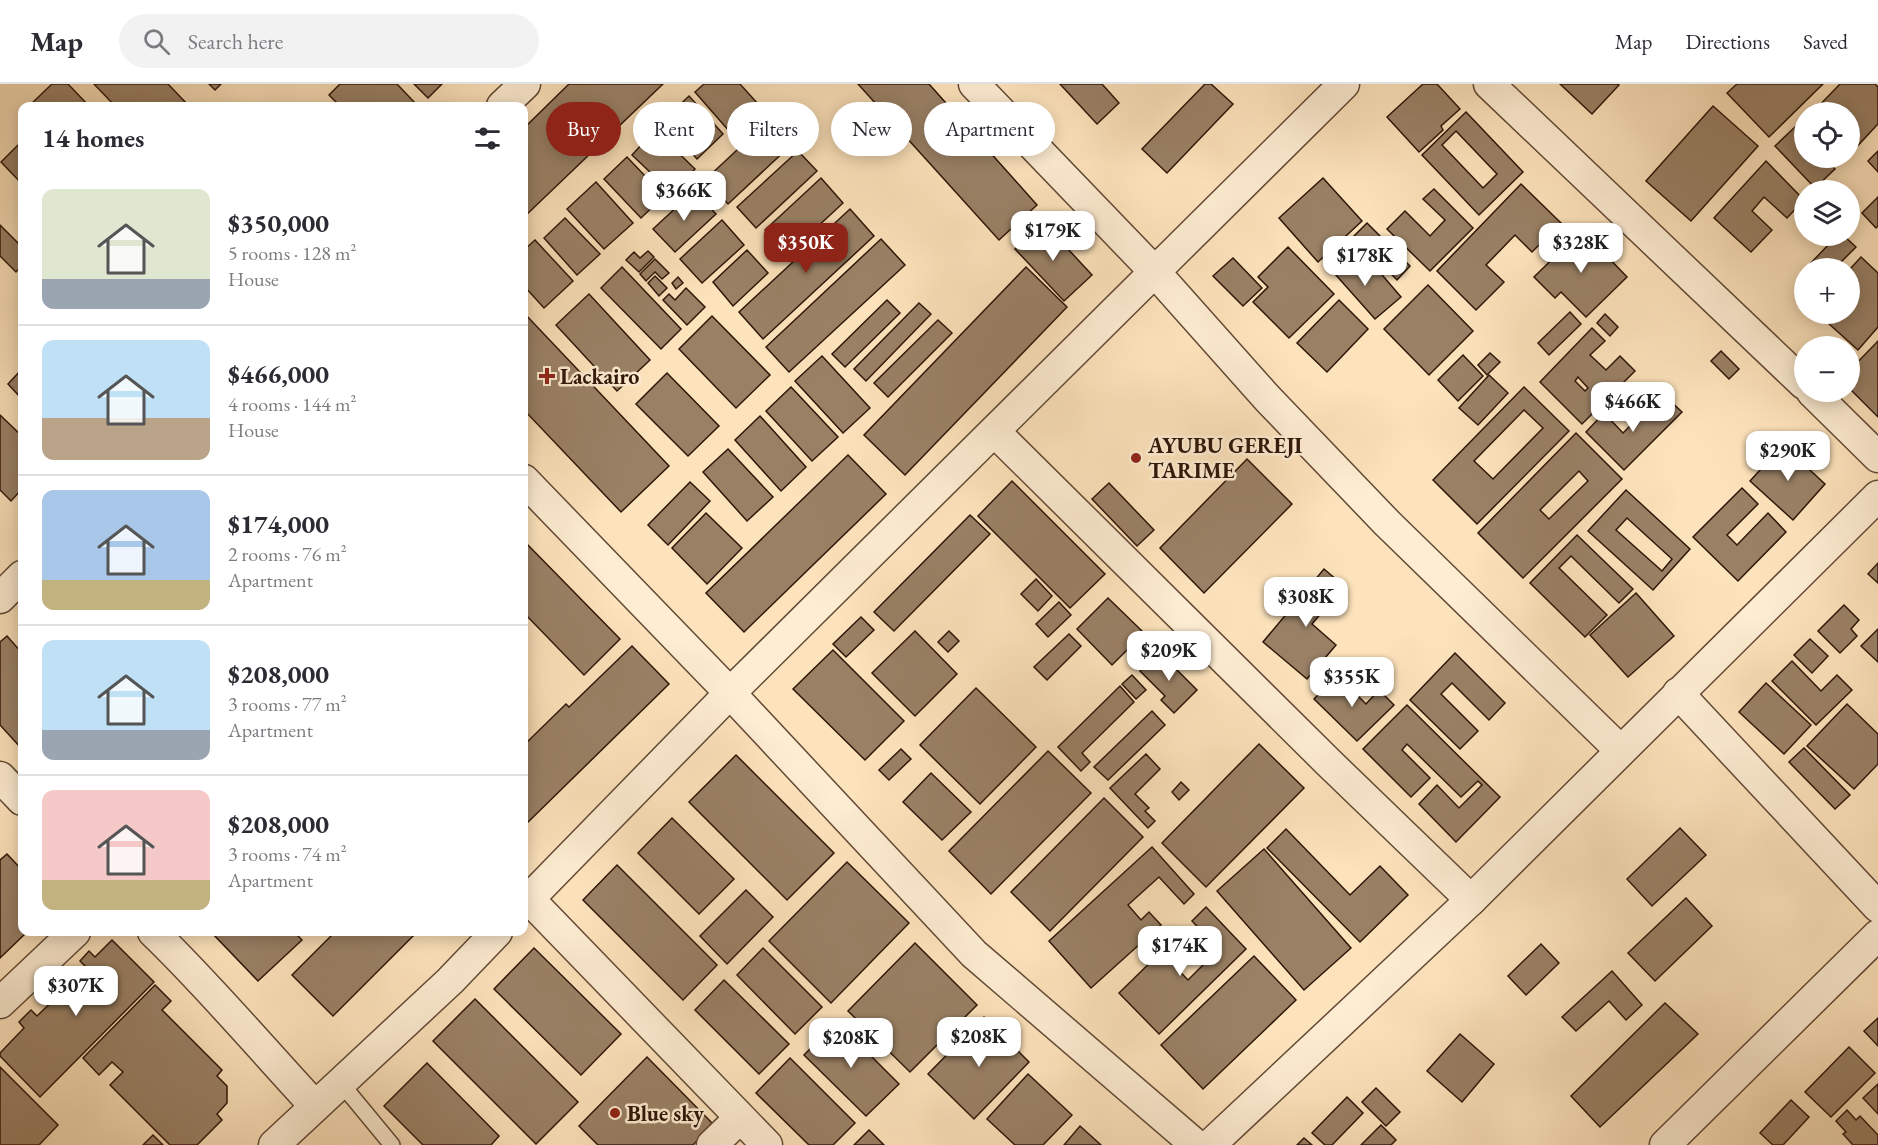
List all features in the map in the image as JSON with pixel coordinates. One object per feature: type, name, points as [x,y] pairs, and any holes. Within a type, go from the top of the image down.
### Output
[{"type":"street","points":[[506,102],[525,84]]},
{"type":"street","points":[[974,84],[1154,271],[1268,399],[1387,523],[1620,750]]},
{"type":"street","points":[[528,899],[730,693],[1344,84]]},
{"type":"street","points":[[1490,84],[1794,374]]},
{"type":"street","points":[[1822,402],[1878,457]]},
{"type":"street","points":[[995,432],[1327,761],[1471,900]]},
{"type":"street","points":[[528,484],[730,693],[974,954],[1196,1145]]},
{"type":"street","points":[[1210,1145],[1471,900],[1878,496]]},
{"type":"street","points":[[0,598],[18,580]]},
{"type":"street","points":[[1678,693],[1878,907]]},
{"type":"street","points":[[0,777],[18,796]]},
{"type":"street","points":[[528,903],[767,1145]]},
{"type":"street","points":[[1665,1145],[1878,935]]},
{"type":"street","points":[[0,1003],[71,936]]},
{"type":"street","points":[[157,936],[199,977],[240,1026],[315,1106]]},
{"type":"street","points":[[274,1145],[450,981],[493,936]]},
{"type":"street","points":[[712,1145],[739,1119]]},
{"type":"lane","points":[[340,1082],[392,1145]]},
{"type":"building","points":[[52,84],[68,84],[85,102],[33,102]]},
{"type":"building","points":[[94,84],[168,84],[185,102],[111,102]]},
{"type":"building","points":[[209,84],[221,84],[215,90]]},
{"type":"building","points":[[340,84],[397,84],[414,102],[336,102],[329,95]]},
{"type":"building","points":[[414,84],[442,84],[428,98]]},
{"type":"building","points":[[569,84],[663,84],[644,102],[633,102],[633,113],[621,124],[621,102],[551,102]]},
{"type":"building","points":[[704,84],[740,84],[756,102],[727,102],[727,129],[715,115],[715,102],[704,102],[695,92]]},
{"type":"building","points":[[858,84],[929,84],[945,102],[924,102],[924,156],[993,156],[1037,205],[999,240],[912,144],[912,102],[874,102]]},
{"type":"building","points":[[1060,84],[1102,84],[1119,103],[1097,124]]},
{"type":"building","points":[[1205,84],[1211,84],[1233,104],[1167,173],[1142,149]]},
{"type":"building","points":[[1423,84],[1437,84],[1460,109],[1441,126],[1443,130],[1419,152],[1387,117]]},
{"type":"building","points":[[1560,84],[1617,84],[1619,85],[1592,114]]},
{"type":"building","points":[[1737,84],[1823,84],[1805,102],[1794,102],[1794,112],[1769,137],[1727,93]]},
{"type":"building","points":[[1840,84],[1875,84],[1878,87],[1878,124],[1860,143],[1860,102],[1823,102]]},
{"type":"building","points":[[689,96],[694,102],[683,102]]},
{"type":"building","points":[[546,106],[546,156],[588,156],[528,213],[528,124]]},
{"type":"building","points":[[1713,106],[1758,146],[1691,221],[1646,181]]},
{"type":"building","points":[[1466,112],[1523,172],[1479,215],[1422,155]],"holes":[[[1456,131],[1497,174],[1483,188],[1442,145]]]},
{"type":"building","points":[[715,125],[723,134],[715,142]]},
{"type":"building","points":[[1794,128],[1794,166],[1775,146]]},
{"type":"building","points":[[18,145],[18,180],[1,162]]},
{"type":"building","points":[[1878,151],[1878,172],[1868,161]]},
{"type":"building","points":[[633,156],[682,156],[695,169],[672,193]]},
{"type":"building","points":[[731,156],[779,156],[728,204],[706,179]]},
{"type":"building","points":[[793,156],[803,156],[817,171],[756,228],[737,207]]},
{"type":"building","points":[[627,157],[664,196],[641,218],[604,179]]},
{"type":"building","points":[[1766,161],[1794,190],[1794,211],[1787,218],[1764,197],[1752,211],[1772,230],[1751,252],[1714,218]]},
{"type":"building","points":[[1796,168],[1835,169],[1823,180],[1807,180]]},
{"type":"building","points":[[821,178],[843,203],[787,255],[765,230]]},
{"type":"building","points":[[1323,178],[1362,221],[1318,262],[1279,218]]},
{"type":"building","points":[[596,182],[633,223],[604,249],[567,209]]},
{"type":"building","points":[[1521,184],[1561,223],[1532,252],[1515,235],[1486,265],[1504,282],[1476,310],[1437,271]]},
{"type":"building","points":[[1434,189],[1473,228],[1430,271],[1387,229],[1405,211],[1430,236],[1445,220],[1423,199]]},
{"type":"building","points":[[694,191],[716,214],[675,252],[653,229]]},
{"type":"building","points":[[1878,197],[1878,226],[1876,228],[1862,213]]},
{"type":"building","points":[[850,209],[874,236],[763,339],[739,312]]},
{"type":"building","points":[[565,218],[600,254],[577,275],[544,238]]},
{"type":"building","points":[[722,220],[744,245],[702,283],[680,259]]},
{"type":"building","points":[[1043,222],[1092,275],[1064,301],[1015,249]]},
{"type":"building","points":[[1367,223],[1410,266],[1397,280],[1354,236]]},
{"type":"building","points":[[0,225],[18,243],[18,270],[16,272],[0,256]]},
{"type":"building","points":[[1582,230],[1627,277],[1586,317],[1561,292],[1555,298],[1534,277]]},
{"type":"building","points":[[881,239],[905,265],[789,372],[766,347]]},
{"type":"building","points":[[535,240],[573,281],[544,308],[528,290],[528,246]]},
{"type":"building","points":[[1827,246],[1856,247],[1845,258],[1816,258]]},
{"type":"building","points":[[1288,247],[1334,294],[1289,338],[1253,302],[1268,287],[1258,277]]},
{"type":"building","points":[[747,250],[768,273],[733,306],[713,282]]},
{"type":"building","points":[[648,251],[654,257],[639,272],[626,260],[634,252],[640,258]]},
{"type":"building","points":[[1340,252],[1364,280],[1377,269],[1401,297],[1375,319],[1327,265]]},
{"type":"building","points":[[1233,258],[1262,288],[1243,306],[1213,276]]},
{"type":"building","points":[[1860,258],[1878,273],[1878,327],[1860,348],[1860,336],[1842,336],[1829,324],[1860,324]]},
{"type":"building","points":[[655,259],[669,273],[662,279],[655,272],[646,281],[640,274]]},
{"type":"building","points":[[622,267],[681,329],[661,349],[601,288]]},
{"type":"building","points":[[1026,267],[1067,307],[905,475],[864,435]]},
{"type":"building","points":[[655,276],[667,288],[659,296],[648,283]]},
{"type":"building","points":[[678,277],[683,283],[676,289],[672,283]]},
{"type":"building","points":[[1428,285],[1473,331],[1429,375],[1384,329]]},
{"type":"building","points":[[686,288],[705,307],[687,325],[663,300],[669,294],[675,300]]},
{"type":"building","points":[[589,294],[650,360],[617,391],[556,325]]},
{"type":"building","points":[[887,300],[900,313],[845,367],[832,354]]},
{"type":"building","points":[[1339,300],[1368,329],[1327,372],[1297,343]]},
{"type":"building","points":[[919,303],[931,314],[866,381],[854,369]]},
{"type":"building","points":[[1570,312],[1581,324],[1549,355],[1538,343]]},
{"type":"building","points":[[1605,314],[1618,327],[1610,336],[1597,323]]},
{"type":"building","points":[[712,316],[770,375],[736,408],[679,349]]},
{"type":"building","points":[[528,317],[669,466],[621,512],[528,414]]},
{"type":"building","points":[[938,320],[952,333],[888,397],[874,383]]},
{"type":"building","points":[[1592,328],[1605,341],[1590,355],[1606,370],[1620,356],[1635,371],[1582,424],[1540,382]],"holes":[[[1578,377],[1588,388],[1585,391],[1575,381]]]},
{"type":"building","points":[[1878,341],[1878,417],[1860,399],[1860,360]]},
{"type":"building","points":[[1721,351],[1739,369],[1729,379],[1711,361]]},
{"type":"building","points":[[1490,353],[1500,362],[1487,375],[1478,365]]},
{"type":"building","points":[[1463,355],[1483,376],[1458,401],[1438,380]]},
{"type":"building","points":[[822,356],[870,408],[843,433],[795,381]]},
{"type":"building","points":[[18,373],[18,395],[8,384]]},
{"type":"building","points":[[667,373],[719,426],[688,456],[636,404]]},
{"type":"building","points":[[1489,375],[1508,393],[1478,425],[1459,408]]},
{"type":"building","points":[[791,387],[838,437],[812,461],[766,411]]},
{"type":"building","points":[[1524,387],[1569,431],[1477,524],[1433,480]],"holes":[[[1524,410],[1543,428],[1493,479],[1474,461]]]},
{"type":"building","points":[[1666,397],[1682,412],[1624,470],[1586,432],[1604,413],[1623,433],[1647,409],[1650,412]]},
{"type":"building","points":[[0,415],[18,432],[18,493],[11,501],[0,490]]},
{"type":"building","points":[[760,416],[806,467],[781,491],[735,440]]},
{"type":"building","points":[[1576,433],[1622,479],[1523,578],[1478,533]],"holes":[[[1579,471],[1588,481],[1549,519],[1540,510]]]},
{"type":"building","points":[[1783,445],[1825,484],[1793,520],[1750,481]]},
{"type":"building","points":[[728,449],[773,497],[747,521],[703,472]]},
{"type":"building","points":[[848,455],[886,494],[744,632],[706,593]]},
{"type":"building","points":[[1247,459],[1292,504],[1204,593],[1160,548]]},
{"type":"building","points":[[1012,481],[1105,574],[1070,608],[978,516]]},
{"type":"building","points":[[690,482],[710,501],[668,545],[648,525]]},
{"type":"building","points":[[1109,483],[1154,530],[1137,546],[1092,499]]},
{"type":"building","points":[[1742,488],[1758,504],[1727,535],[1737,545],[1768,513],[1786,532],[1738,581],[1693,537]]},
{"type":"building","points":[[1626,490],[1690,549],[1653,590],[1588,531]],"holes":[[[1627,518],[1672,559],[1662,571],[1616,530]]]},
{"type":"building","points":[[706,513],[742,548],[707,584],[672,548]]},
{"type":"building","points":[[970,515],[990,534],[894,631],[874,612]]},
{"type":"building","points":[[1577,535],[1633,589],[1619,603],[1571,556],[1559,568],[1607,615],[1585,637],[1530,583]]},
{"type":"building","points":[[528,545],[620,639],[584,675],[528,617]]},
{"type":"building","points":[[1878,563],[1878,583],[1868,574]]},
{"type":"building","points":[[1324,569],[1344,586],[1312,624],[1336,645],[1307,679],[1263,642]]},
{"type":"building","points":[[1036,579],[1052,596],[1038,611],[1021,594]]},
{"type":"building","points":[[1636,593],[1674,636],[1628,677],[1590,635]]},
{"type":"building","points":[[1108,598],[1144,633],[1112,665],[1077,629]]},
{"type":"building","points":[[1059,602],[1071,615],[1048,637],[1036,624]]},
{"type":"building","points":[[1844,605],[1859,620],[1851,629],[1857,636],[1840,653],[1818,631]]},
{"type":"building","points":[[861,617],[874,630],[846,657],[833,644]]},
{"type":"building","points":[[1878,629],[1878,662],[1861,646]]},
{"type":"building","points":[[915,631],[957,674],[915,716],[872,673]]},
{"type":"building","points":[[949,631],[959,641],[948,652],[938,642]]},
{"type":"building","points":[[1069,634],[1081,646],[1047,680],[1034,667]]},
{"type":"building","points":[[7,636],[18,648],[18,745],[0,725],[0,642]]},
{"type":"building","points":[[1810,639],[1828,656],[1812,673],[1794,655]]},
{"type":"building","points":[[632,646],[669,684],[528,822],[528,741],[566,704],[569,707]]},
{"type":"building","points":[[833,650],[904,721],[865,760],[793,689]]},
{"type":"building","points":[[1159,652],[1197,690],[1174,713],[1161,700],[1165,696],[1140,671]]},
{"type":"building","points":[[1455,653],[1505,703],[1489,720],[1452,683],[1441,694],[1478,731],[1460,749],[1410,700]]},
{"type":"building","points":[[1792,661],[1821,691],[1837,675],[1852,690],[1816,725],[1772,681]]},
{"type":"building","points":[[1132,675],[1146,690],[1136,699],[1122,684]]},
{"type":"building","points":[[1337,675],[1366,704],[1379,690],[1394,705],[1357,741],[1314,699]]},
{"type":"building","points":[[1766,683],[1811,725],[1784,754],[1739,712]]},
{"type":"building","points":[[1120,686],[1134,702],[1082,753],[1090,762],[1081,771],[1058,747]]},
{"type":"building","points":[[976,688],[1036,747],[980,804],[920,745]]},
{"type":"building","points":[[1847,704],[1878,734],[1878,764],[1854,789],[1807,746]]},
{"type":"building","points":[[1407,705],[1500,797],[1456,842],[1419,804],[1437,785],[1459,808],[1482,785],[1478,781],[1461,797],[1407,744],[1402,750],[1430,778],[1411,797],[1363,749]]},
{"type":"building","points":[[1152,711],[1165,725],[1108,780],[1094,767]]},
{"type":"building","points":[[1259,744],[1304,788],[1206,887],[1162,843]]},
{"type":"building","points":[[1804,748],[1850,795],[1835,809],[1789,762]]},
{"type":"building","points":[[901,749],[911,759],[889,780],[879,770]]},
{"type":"building","points":[[1048,751],[1091,793],[991,894],[949,851]]},
{"type":"building","points":[[1146,754],[1160,769],[1135,794],[1149,808],[1145,811],[1155,821],[1148,828],[1110,788]]},
{"type":"building","points":[[736,755],[834,853],[787,900],[689,802]]},
{"type":"building","points":[[931,773],[971,812],[942,840],[903,802]]},
{"type":"building","points":[[1181,782],[1189,790],[1179,800],[1172,792]]},
{"type":"building","points":[[1104,798],[1143,837],[1050,931],[1011,892]]},
{"type":"building","points":[[672,818],[734,879],[699,914],[638,853]]},
{"type":"building","points":[[1680,828],[1706,855],[1652,906],[1627,879]]},
{"type":"building","points":[[1286,829],[1350,895],[1380,866],[1408,895],[1360,942],[1267,848]]},
{"type":"building","points":[[1152,847],[1194,894],[1184,904],[1159,877],[1128,905],[1141,920],[1149,912],[1161,925],[1091,988],[1049,941]]},
{"type":"building","points":[[1264,849],[1351,948],[1304,990],[1217,891]]},
{"type":"building","points":[[7,854],[18,866],[18,936],[23,936],[0,958],[0,860]]},
{"type":"building","points":[[847,862],[909,923],[831,1003],[769,941]]},
{"type":"building","points":[[617,865],[717,965],[683,1000],[583,900]]},
{"type":"building","points":[[746,890],[773,917],[727,964],[700,936]]},
{"type":"building","points":[[1686,898],[1712,926],[1655,981],[1628,953]]},
{"type":"building","points":[[1206,907],[1246,949],[1159,1034],[1119,993],[1161,952],[1188,980],[1219,949],[1192,921]]},
{"type":"building","points":[[215,936],[298,936],[302,940],[258,981]]},
{"type":"building","points":[[331,936],[413,936],[333,1016],[292,975]]},
{"type":"building","points":[[112,940],[154,982],[40,1097],[0,1056],[0,1053],[24,1028],[19,1022],[31,1010],[37,1016],[65,989],[60,984],[75,969],[79,973],[86,967],[80,961],[89,951],[95,957]]},
{"type":"building","points":[[915,943],[977,1005],[910,1072],[848,1011]]},
{"type":"building","points":[[1541,944],[1559,963],[1526,995],[1508,976]]},
{"type":"building","points":[[534,948],[621,1034],[581,1075],[494,989]]},
{"type":"building","points":[[763,948],[822,1007],[795,1034],[737,975]]},
{"type":"building","points":[[1254,956],[1296,1000],[1203,1089],[1161,1045]]},
{"type":"building","points":[[1612,971],[1642,1005],[1626,1020],[1609,1001],[1576,1031],[1562,1017]]},
{"type":"building","points":[[724,980],[789,1044],[759,1074],[695,1010]]},
{"type":"building","points":[[155,985],[171,1001],[162,1010],[222,1070],[217,1076],[227,1086],[227,1103],[217,1114],[222,1120],[197,1145],[170,1145],[110,1085],[123,1072],[112,1062],[99,1075],[83,1058]]},
{"type":"building","points":[[475,999],[578,1102],[536,1144],[433,1041]]},
{"type":"building","points":[[1665,1003],[1698,1034],[1600,1127],[1571,1096]]},
{"type":"building","points":[[984,1017],[1029,1062],[974,1119],[928,1074]]},
{"type":"building","points":[[1878,1018],[1878,1046],[1864,1031]]},
{"type":"building","points":[[837,1022],[899,1084],[866,1116],[804,1055]]},
{"type":"building","points":[[1460,1034],[1494,1064],[1462,1102],[1427,1071]]},
{"type":"building","points":[[1849,1047],[1875,1073],[1831,1117],[1805,1092]]},
{"type":"building","points":[[647,1057],[713,1124],[693,1145],[598,1145],[579,1126]]},
{"type":"building","points":[[790,1058],[855,1123],[833,1145],[809,1145],[756,1093]]},
{"type":"building","points":[[427,1063],[499,1136],[491,1145],[423,1145],[384,1106]]},
{"type":"building","points":[[0,1067],[58,1125],[39,1145],[0,1145]]},
{"type":"building","points":[[1028,1074],[1072,1115],[1043,1145],[1015,1145],[987,1119]]},
{"type":"building","points":[[1878,1084],[1878,1114],[1863,1098]]},
{"type":"building","points":[[1376,1088],[1400,1112],[1386,1126],[1362,1102]]},
{"type":"building","points":[[1347,1097],[1363,1113],[1332,1145],[1325,1145],[1312,1133]]},
{"type":"building","points":[[1791,1100],[1809,1117],[1783,1145],[1773,1145],[1760,1133]]},
{"type":"building","points":[[1847,1110],[1856,1120],[1860,1116],[1878,1135],[1878,1145],[1853,1145],[1843,1134],[1846,1132],[1836,1121]]},
{"type":"building","points":[[1381,1125],[1396,1140],[1391,1145],[1361,1145]]},
{"type":"building","points":[[1080,1126],[1101,1145],[1064,1145]]},
{"type":"building","points":[[869,1130],[884,1145],[854,1145]]},
{"type":"building","points":[[153,1135],[163,1145],[143,1145]]},
{"type":"building","points":[[1304,1138],[1312,1145],[1297,1145]]},
{"type":"place","name":"Lackairo","points":[[547,376]]},
{"type":"place","name":"AYUBU GEREJI TARIME","points":[[1136,458]]},
{"type":"place","name":"Blue sky","points":[[615,1113]]}]
